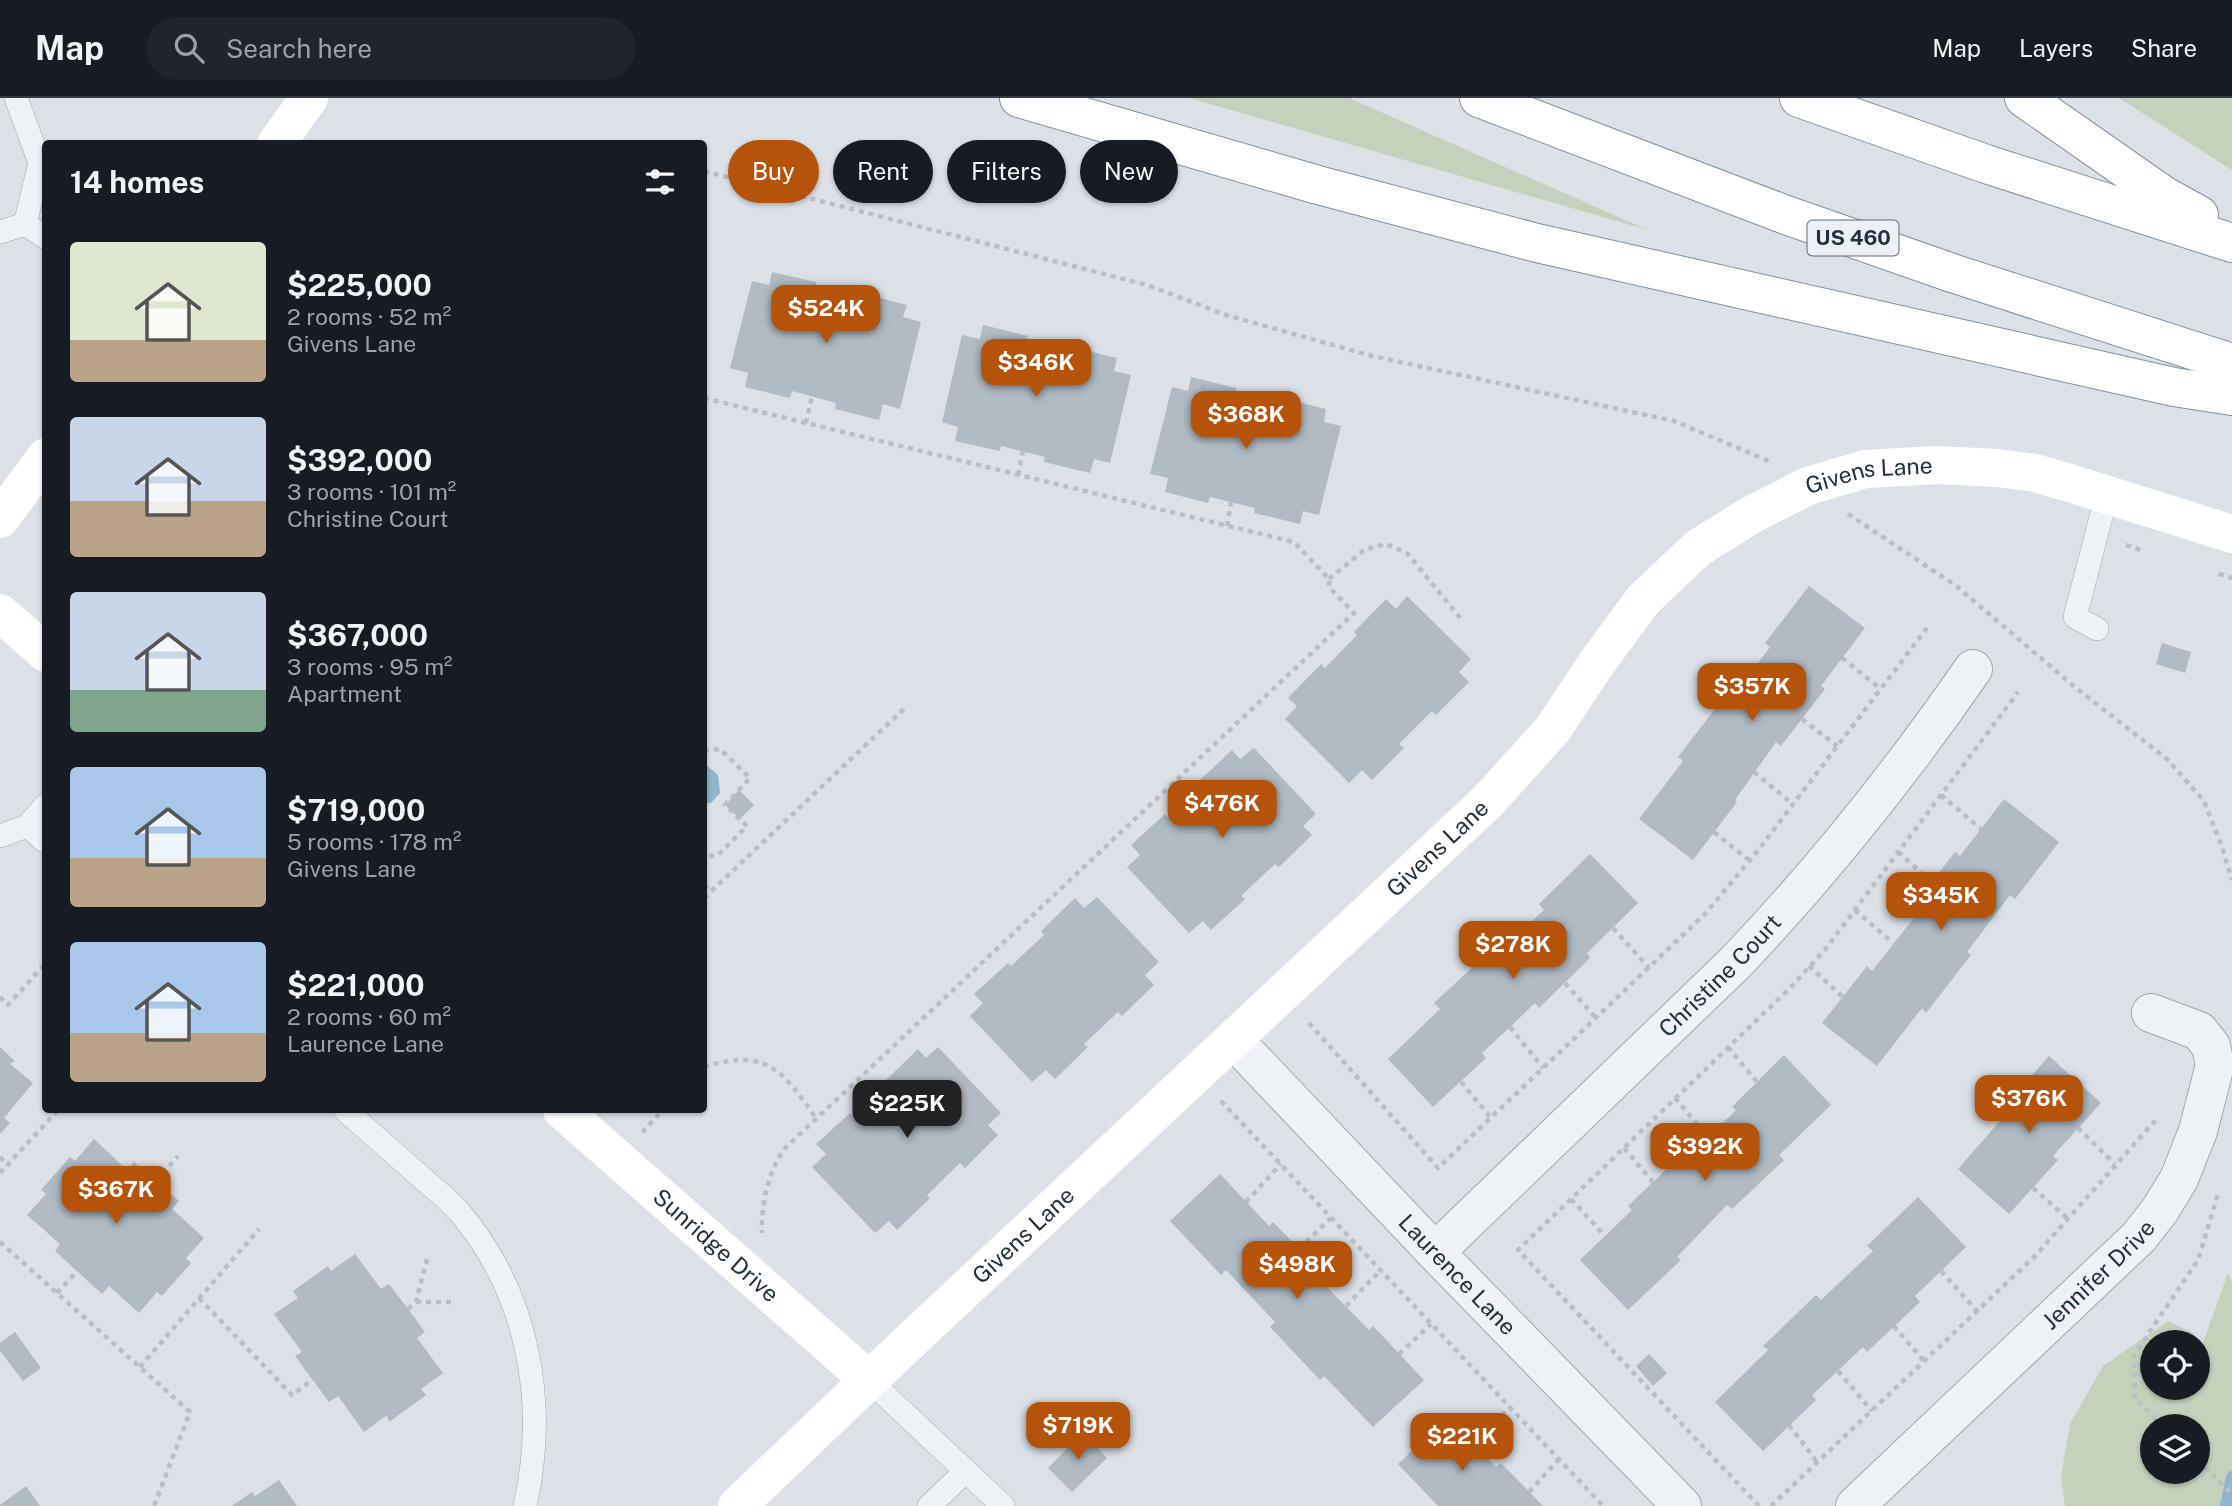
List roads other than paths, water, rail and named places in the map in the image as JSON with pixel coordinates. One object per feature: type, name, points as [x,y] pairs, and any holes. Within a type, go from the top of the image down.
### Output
[{"type":"main road","points":[[279,140],[309,98]]},
{"type":"main road","points":[[1019,98],[1305,182],[1537,243],[2161,384],[2232,396]]},
{"type":"main road","name":"US 460","points":[[1479,98],[1786,215],[1955,274],[2232,363]]},
{"type":"main road","points":[[1799,98],[1986,164],[2232,243]]},
{"type":"main road","points":[[2024,98],[2163,195],[2232,233]]},
{"type":"main road","points":[[0,519],[42,462]]},
{"type":"main road","name":"Givens Lane","points":[[737,1506],[1488,801],[1553,729],[1643,600],[1698,548],[1752,514],[1808,486],[1865,469],[1936,465],[2035,473],[2232,534]]},
{"type":"main road","points":[[0,613],[42,650]]},
{"type":"main road","name":"Sunridge Drive","points":[[565,1113],[869,1380]]},
{"type":"street","name":"Christine Court","points":[[1435,1252],[1773,924],[1826,863],[1927,736],[1973,669]]},
{"type":"street","name":"Jennifer Drive","points":[[1855,1506],[2139,1237],[2173,1191],[2198,1131],[2215,1062],[2211,1046],[2199,1031],[2151,1013]]},
{"type":"street","name":"Laurence Lane","points":[[1234,1040],[1682,1506]]},
{"type":"lane","points":[[16,98],[40,163],[25,224]]},
{"type":"lane","points":[[0,232],[25,224]]},
{"type":"lane","points":[[25,224],[42,235]]},
{"type":"lane","points":[[2097,629],[2076,617],[2106,494]]},
{"type":"lane","points":[[0,836],[27,826],[42,809]]},
{"type":"lane","points":[[27,826],[42,839]]},
{"type":"lane","points":[[348,1113],[459,1211],[485,1246],[509,1291],[528,1353],[535,1410],[532,1474],[525,1506]]},
{"type":"lane","points":[[869,1380],[1003,1506]]},
{"type":"lane","points":[[929,1506],[966,1471]]},
{"type":"water","points":[[707,766],[718,775],[720,793],[711,803],[707,803]]},
{"type":"waterway","points":[[2226,1506],[2232,1477]]}]
